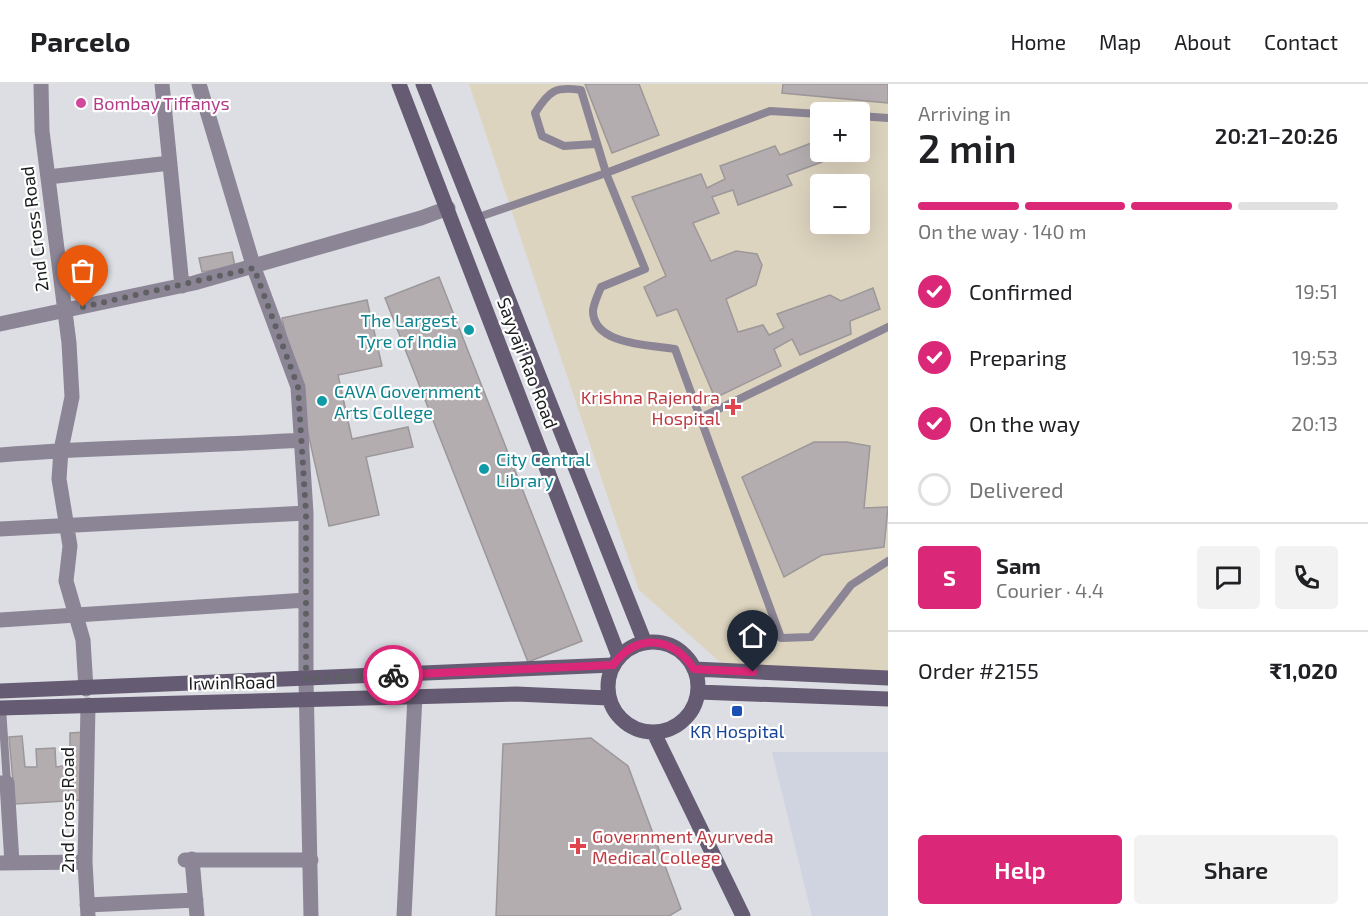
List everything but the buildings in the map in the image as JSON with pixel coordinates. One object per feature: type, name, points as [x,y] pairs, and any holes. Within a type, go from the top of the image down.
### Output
[{"type":"main road","name":"Sayyaji Rao Road","points":[[399,84],[448,208],[616,661]]},
{"type":"main road","name":"Sayyaji Rao Road","points":[[423,84],[645,643]]},
{"type":"main road","points":[[645,643],[660,643],[674,647],[686,656],[694,669],[698,692],[688,716],[667,730],[654,732],[642,731],[625,723],[613,710],[608,698],[608,675],[616,661],[631,648],[645,643]]},
{"type":"main road","points":[[0,691],[306,679],[616,661]]},
{"type":"main road","points":[[694,669],[888,678]]},
{"type":"main road","points":[[812,698],[813,676]]},
{"type":"main road","points":[[698,692],[888,699]]},
{"type":"main road","name":"Irwin Road","points":[[1,708],[516,694],[608,698]]},
{"type":"main road","points":[[654,732],[743,916]]},
{"type":"street","name":"2nd Cross Road","points":[[41,84],[48,177],[63,311],[69,343],[72,397],[61,450],[59,479],[70,546],[66,581],[83,640],[86,689]]},
{"type":"street","points":[[162,84],[182,286]]},
{"type":"street","points":[[199,84],[254,268],[298,387],[306,513],[306,679],[311,916]]},
{"type":"street","points":[[48,177],[170,163]]},
{"type":"street","points":[[0,324],[182,286],[254,268],[448,208]]},
{"type":"street","points":[[0,455],[61,450],[301,440]]},
{"type":"street","points":[[0,529],[306,513]]},
{"type":"street","points":[[0,620],[306,600]]},
{"type":"street","points":[[404,916],[415,696]]},
{"type":"street","name":"2nd Cross Road","points":[[87,705],[85,862],[88,910]]},
{"type":"street","points":[[3,783],[6,862],[85,862]]},
{"type":"street","points":[[197,916],[189,860],[311,860]]},
{"type":"street","points":[[88,910],[196,900]]},
{"type":"lane","points":[[596,144],[564,146],[542,136],[535,113],[546,95],[564,88],[581,90],[606,173],[645,269],[601,287],[593,310],[598,328],[613,339],[675,349],[781,638],[811,637],[851,585],[888,561]]},
{"type":"lane","points":[[476,218],[606,173],[770,111],[810,113]]},
{"type":"lane","points":[[870,117],[888,118]]},
{"type":"lane","points":[[700,418],[888,327]]},
{"type":"lane","points":[[1,708],[3,783]]},
{"type":"shaded area","name":"Krishna Rajendra Hospital","points":[[469,84],[888,84],[888,676],[730,671],[639,590]]},
{"type":"shaded area","points":[[772,752],[888,752],[888,916],[812,916]]},
{"type":"way so far","points":[[83,307],[254,268],[298,387],[306,513],[306,679],[393,675]]},
{"type":"place","name":"Bombay Tiffanys","points":[[81,103]]},
{"type":"place","name":"The Largest Tyre of India","points":[[469,330]]},
{"type":"place","name":"CAVA Government Arts College","points":[[322,401]]},
{"type":"place","name":"Krishna Rajendra Hospital","points":[[733,407]]},
{"type":"place","name":"City Central Library","points":[[484,469]]},
{"type":"place","name":"KR Hospital","points":[[737,711]]},
{"type":"place","name":"Government Ayurveda Medical College","points":[[578,846]]},
{"type":"route","points":[[393,675],[613,665],[631,648],[645,643],[660,643],[674,647],[686,656],[694,669],[753,672]]}]
